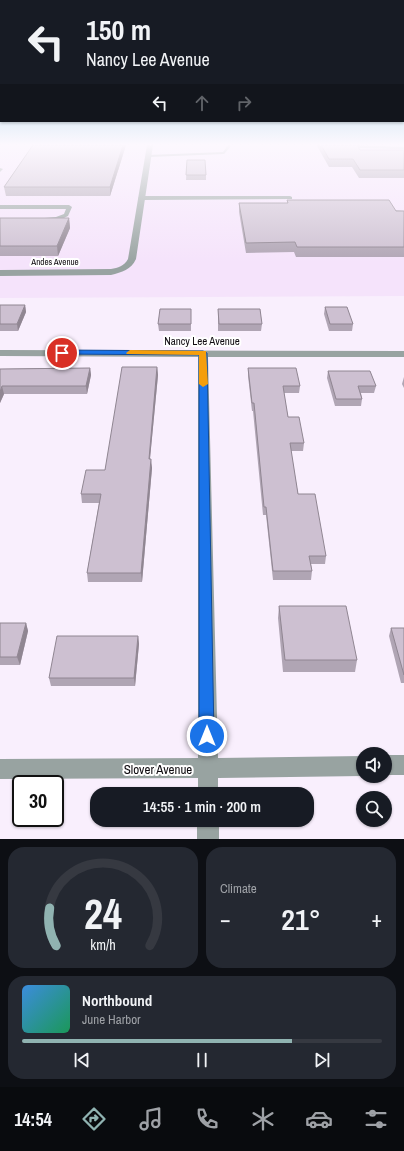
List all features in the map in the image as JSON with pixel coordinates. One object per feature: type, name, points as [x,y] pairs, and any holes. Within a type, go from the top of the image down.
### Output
[{"type":"street","points":[[141,198],[143,184]]},
{"type":"street","name":"Andes Avenue","points":[[0,273],[111,272],[122,270],[129,265],[132,260],[141,198]]},
{"type":"street","name":"Nancy Lee Avenue","points":[[0,352],[404,354]]},
{"type":"street","points":[[203,353],[208,787]]},
{"type":"street","points":[[392,765],[404,765]]},
{"type":"street","name":"Slover Avenue","points":[[0,769],[356,766]]},
{"type":"street","points":[[208,827],[208,839]]},
{"type":"lane","points":[[141,198],[290,198]]},
{"type":"lane","points":[[0,207],[69,207],[66,215],[57,219],[43,219]]},
{"type":"shaded area","points":[[0,184],[404,184],[404,296],[0,298]]},
{"type":"building","points":[[6,184],[111,184],[110,187],[4,187]]},
{"type":"building","points":[[287,200],[389,200],[396,211],[404,211],[404,247],[297,247],[295,242],[246,243],[239,203],[288,203]]},
{"type":"building","points":[[0,218],[69,218],[57,246],[0,246]]},
{"type":"building","points":[[0,305],[25,305],[17,324],[0,324]]},
{"type":"building","points":[[325,307],[347,307],[353,324],[330,324]]},
{"type":"building","points":[[160,309],[191,309],[191,324],[158,324]]},
{"type":"building","points":[[218,309],[260,309],[262,324],[219,324]]},
{"type":"building","points":[[122,367],[157,367],[141,573],[87,573],[101,494],[81,494],[86,470],[105,470]]},
{"type":"building","points":[[90,368],[86,386],[2,386],[0,392],[0,369]]},
{"type":"building","points":[[248,368],[296,368],[300,386],[283,386],[288,417],[299,417],[304,443],[290,443],[298,494],[315,494],[326,556],[309,556],[312,571],[273,571],[266,507],[264,507],[254,403],[252,403]]},
{"type":"building","points":[[328,371],[370,371],[376,386],[358,386],[362,399],[336,399]]},
{"type":"building","points":[[279,606],[346,606],[357,660],[285,660]]},
{"type":"building","points":[[0,623],[26,623],[17,657],[0,657]]},
{"type":"building","points":[[391,628],[404,628],[404,675]]},
{"type":"building","points":[[57,636],[138,636],[134,678],[49,678]]},
{"type":"slow traffic","points":[[130,353],[203,353],[203,384]]},
{"type":"route","points":[[62,353],[203,353],[207,736]]}]
